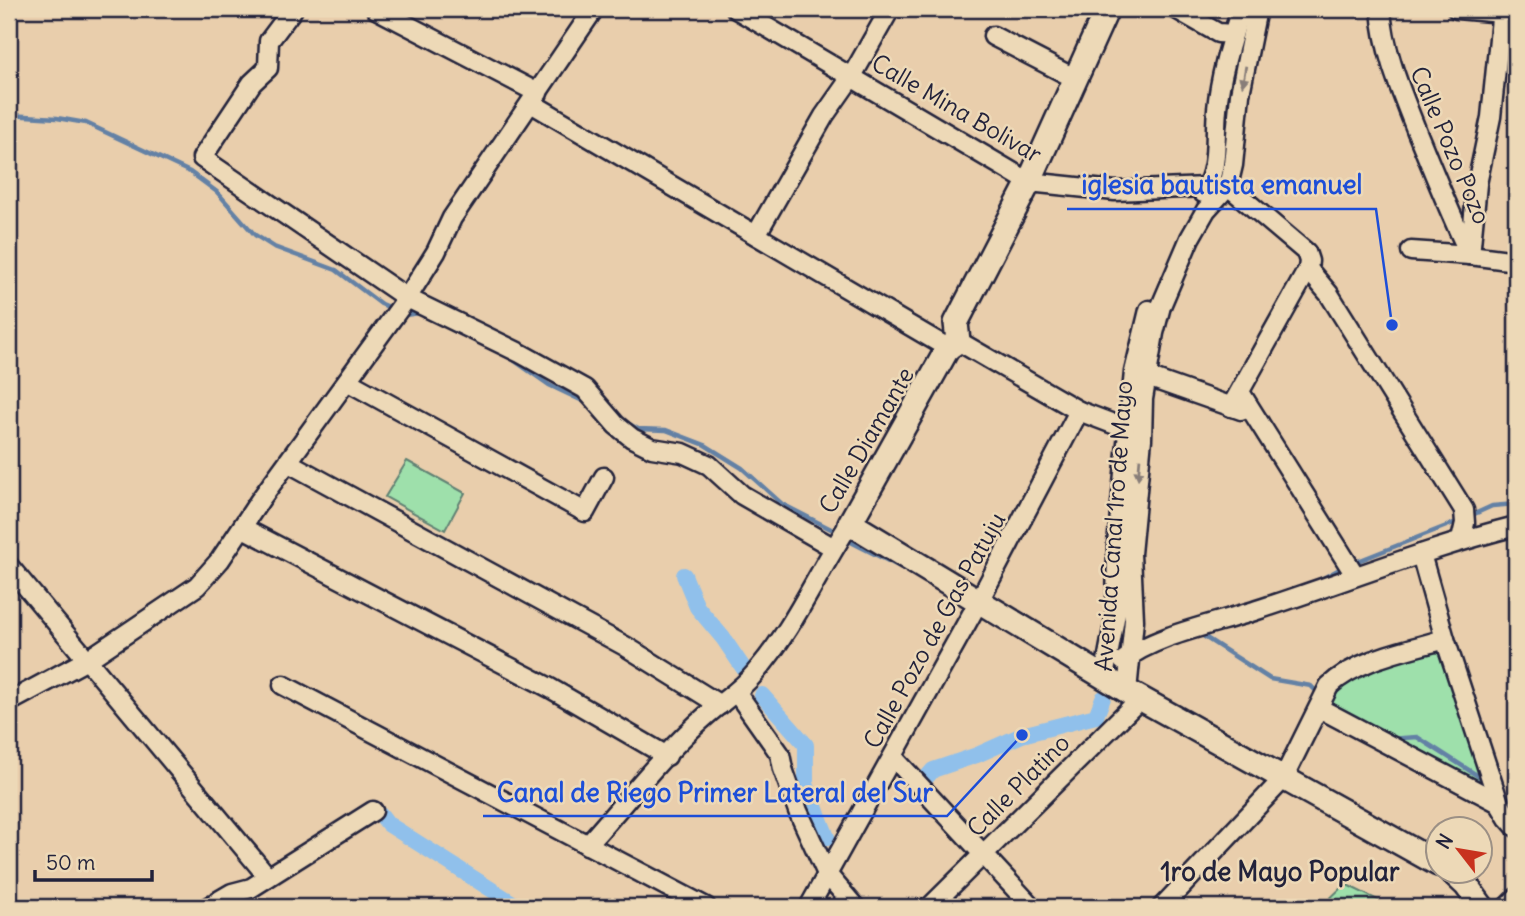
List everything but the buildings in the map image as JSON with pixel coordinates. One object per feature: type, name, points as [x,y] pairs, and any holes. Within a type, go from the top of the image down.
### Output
[{"type":"street","points":[[293,9],[269,41],[268,68],[252,83],[202,158],[407,298],[520,353],[585,389],[616,425],[632,438],[653,448],[683,453],[709,465],[742,495],[834,548]]},
{"type":"street","points":[[376,9],[535,98],[756,235],[953,345],[1079,411],[1129,430]]},
{"type":"street","points":[[9,702],[87,660],[197,586],[220,560],[407,298],[436,252],[452,218],[594,9]]},
{"type":"street","name":"Calle Mina Bolivar","points":[[736,9],[1029,181],[1115,191],[1227,186]]},
{"type":"street","points":[[756,235],[824,116],[852,76],[890,9]]},
{"type":"street","name":"Calle Diamante","points":[[587,845],[708,714],[737,693],[756,672],[800,611],[953,345],[956,323],[1029,181],[1107,9]]},
{"type":"street","points":[[1175,9],[1218,33],[1233,34]]},
{"type":"street","name":"Avenida Canal 1ro de Mayo","points":[[1134,694],[1130,655],[1134,620],[1131,554],[1144,323],[1178,234],[1208,186],[1216,163],[1217,110],[1241,9]]},
{"type":"street","name":"Avenida Canal 1ro de Mayo","points":[[1104,677],[1116,613],[1117,544],[1129,430],[1141,375],[1161,306],[1177,264],[1206,210],[1227,186],[1233,165],[1240,94],[1257,9]]},
{"type":"street","name":"Calle Pozo Pozo","points":[[1381,9],[1384,43],[1395,77],[1450,214],[1470,255],[1513,263]]},
{"type":"street","points":[[1411,251],[1470,255],[1477,184],[1491,117],[1502,11],[1457,9]]},
{"type":"street","points":[[993,36],[1076,79]]},
{"type":"street","points":[[1227,186],[1306,252],[1309,261],[1308,269],[1235,399]]},
{"type":"street","points":[[1308,269],[1329,293],[1464,510],[1465,523],[1461,540]]},
{"type":"street","points":[[1141,375],[1235,399],[1254,415],[1355,575]]},
{"type":"street","points":[[347,381],[585,512],[604,477]]},
{"type":"street","name":"Calle Pozo de Gas Patuju","points":[[809,907],[979,601],[1079,411]]},
{"type":"street","points":[[289,463],[625,646],[720,705]]},
{"type":"street","points":[[850,523],[1104,677],[1424,856]]},
{"type":"street","points":[[1104,677],[1130,655],[1169,638],[1461,540],[1516,526]]},
{"type":"street","points":[[243,528],[550,688],[667,756]]},
{"type":"street","points":[[1421,554],[1445,639],[1499,803],[1516,827]]},
{"type":"street","points":[[9,566],[268,877]]},
{"type":"street","points":[[1168,905],[1283,779],[1329,686],[1340,675],[1356,667],[1445,639]]},
{"type":"street","points":[[282,685],[705,907]]},
{"type":"street","points":[[737,693],[780,754],[798,811],[827,874],[855,907]]},
{"type":"street","name":"Calle Platino","points":[[930,907],[984,855],[1134,694]]},
{"type":"street","points":[[1319,708],[1499,803]]},
{"type":"street","points":[[893,757],[1032,907]]},
{"type":"street","points":[[209,907],[232,893],[251,888],[373,811]]},
{"type":"street","points":[[1465,884],[1482,907]]},
{"type":"street","points":[[1507,907],[1516,898]]},
{"type":"green space","points":[[407,461],[465,493],[445,530],[385,497]]},
{"type":"green space","points":[[1430,650],[1443,659],[1484,787],[1331,705],[1337,693],[1359,675]]},
{"type":"green space","points":[[1345,884],[1386,904],[1385,907],[1321,907]]},
{"type":"waterway","points":[[1225,96],[1228,154]]},
{"type":"waterway","points":[[9,115],[86,123],[190,172],[217,192],[255,235],[274,247],[336,270],[381,304],[393,309]]},
{"type":"waterway","points":[[401,313],[420,313]]},
{"type":"waterway","points":[[462,334],[498,352]]},
{"type":"waterway","points":[[509,357],[549,385],[589,404]]},
{"type":"waterway","points":[[622,420],[638,429],[666,430],[705,445],[742,468],[782,504],[831,529]]},
{"type":"waterway","points":[[1470,516],[1492,506],[1516,504]]},
{"type":"waterway","points":[[1353,563],[1459,521]]},
{"type":"waterway","points":[[849,541],[906,570]]},
{"type":"waterway","points":[[1316,582],[1345,566]]},
{"type":"waterway","points":[[684,575],[697,607],[723,638],[746,672]]},
{"type":"waterway","points":[[1200,634],[1270,679],[1311,686],[1320,695]]},
{"type":"waterway","points":[[762,695],[806,745],[806,784],[827,837]]},
{"type":"waterway","points":[[926,778],[933,770],[977,755],[1022,735],[1096,716],[1103,698]]},
{"type":"waterway","points":[[1389,739],[1417,737],[1486,781]]},
{"type":"waterway","points":[[1502,791],[1516,806]]},
{"type":"waterway","points":[[382,816],[388,824],[519,907]]},
{"type":"place","name":"iglesia bautista emanuel","points":[[1392,325]]},
{"type":"place","name":"Canal de Riego Primer Lateral del Sur","points":[[1022,735]]},
{"type":"district","name":"1ro de Mayo Popular","points":[[1280,871]]}]
